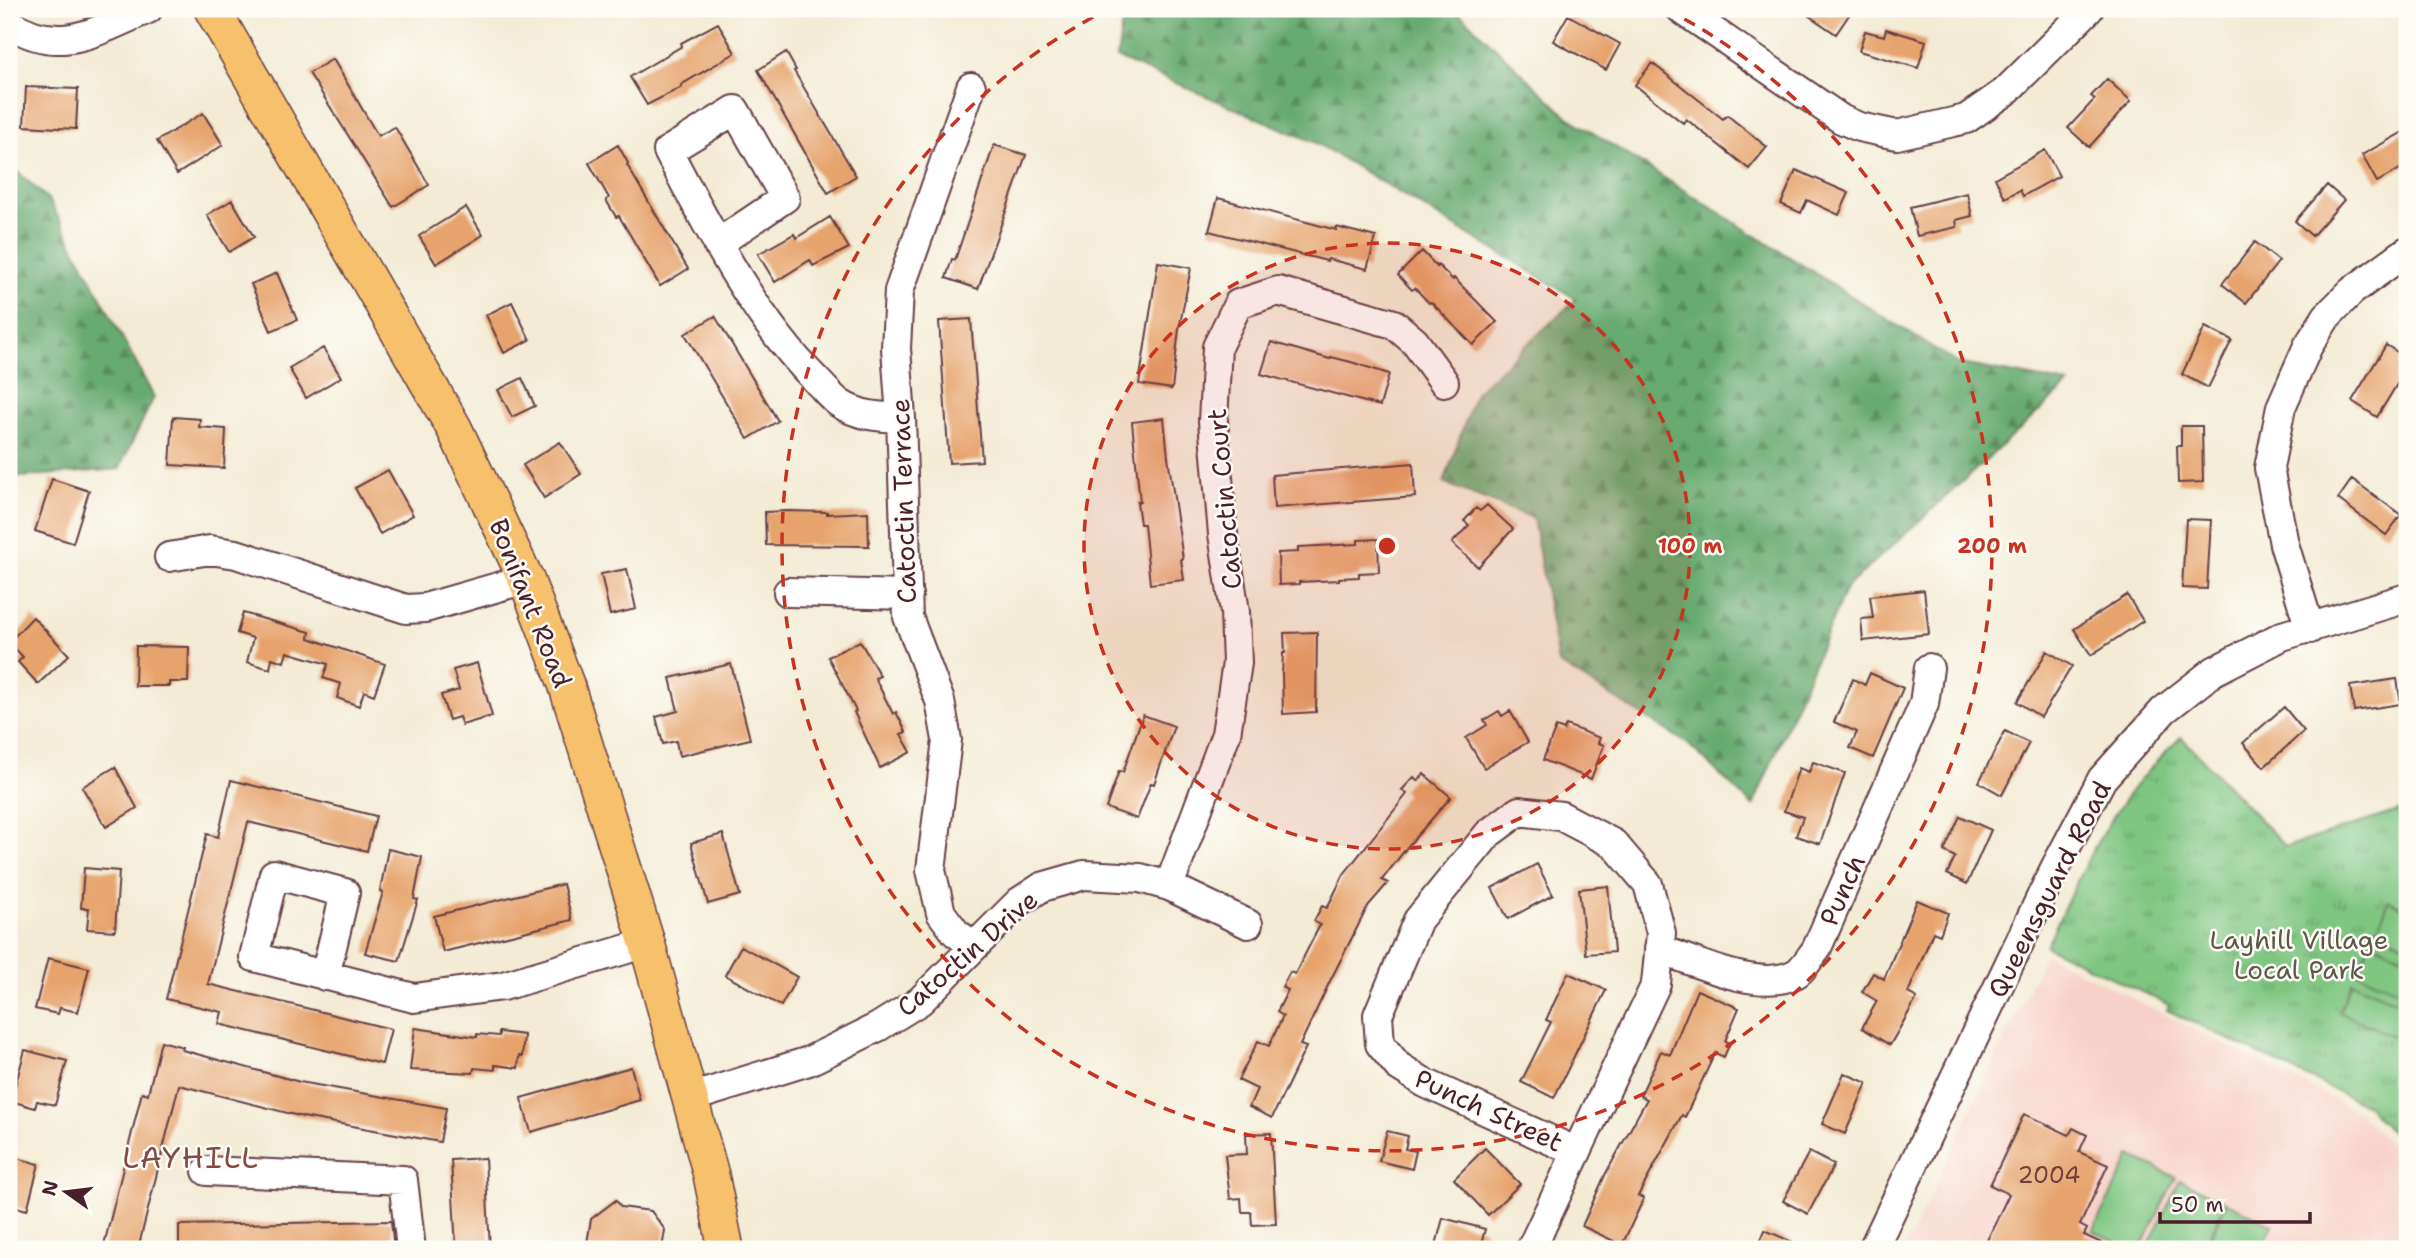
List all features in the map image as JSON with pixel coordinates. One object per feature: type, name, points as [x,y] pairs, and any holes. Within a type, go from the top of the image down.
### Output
[{"type":"main road","name":"Bonifant Road","points":[[212,9],[454,428],[526,579],[566,684],[647,943],[711,1175],[726,1249]]},
{"type":"street","points":[[9,23],[42,39],[62,41],[91,34],[148,9]]},
{"type":"street","points":[[1681,9],[1842,119],[1859,127],[1897,135],[1966,119],[2005,92],[2089,9]]},
{"type":"street","name":"Catoctin Terrace","points":[[971,87],[899,291],[895,348],[901,418],[908,617],[940,701],[947,740],[931,870],[941,913],[956,933],[974,946]]},
{"type":"street","points":[[717,244],[785,198],[735,110],[668,151],[717,244],[779,338],[839,404],[870,416],[901,418]]},
{"type":"street","points":[[2310,629],[2284,544],[2270,468],[2281,407],[2308,346],[2327,316],[2352,291],[2407,251]]},
{"type":"street","name":"Catoctin Court","points":[[1169,886],[1226,734],[1237,663],[1235,612],[1223,534],[1213,421],[1217,347],[1238,304],[1278,291],[1394,324],[1415,342],[1444,382]]},
{"type":"street","points":[[169,557],[210,550],[236,554],[406,609],[425,608],[526,579]]},
{"type":"street","points":[[788,592],[908,596]]},
{"type":"street","name":"Queensguard Road","points":[[1873,1249],[2055,868],[2102,779],[2164,710],[2214,671],[2282,636],[2407,598]]},
{"type":"street","name":"Punch","points":[[1660,949],[1742,979],[1776,978],[1796,974],[1816,950],[1924,704],[1928,668]]},
{"type":"street","name":"Punch Street","points":[[1531,1249],[1577,1152],[1656,984],[1661,933],[1648,884],[1614,844],[1561,816],[1519,811],[1489,832],[1418,920],[1378,1015],[1380,1044],[1398,1066],[1425,1083],[1577,1152]]},
{"type":"street","name":"Catoctin Drive","points":[[690,1098],[809,1062],[878,1027],[920,1001],[1019,902],[1042,887],[1084,875],[1140,878],[1169,886],[1248,924]]},
{"type":"street","points":[[325,976],[414,998],[503,986],[647,943]]},
{"type":"street","points":[[207,1171],[403,1180],[411,1249]]},
{"type":"shaded area","points":[[2045,954],[2358,1112],[2407,1162],[2407,1249],[1905,1249]]},
{"type":"green space","points":[[1124,9],[1455,9],[1568,117],[1957,363],[2069,384],[1846,588],[1753,806],[1688,744],[1558,663],[1533,518],[1444,483],[1475,393],[1576,299],[1316,143],[1117,58]]},
{"type":"green space","points":[[9,164],[49,200],[154,397],[119,469],[20,477],[9,471]]},
{"type":"green space","name":"Layhill Village Local Park","points":[[2181,737],[2286,847],[2407,808],[2407,1149],[2366,1105],[2167,1010],[2169,1005],[2046,946],[2107,827],[2139,781]]},
{"type":"green space","points":[[2389,901],[2407,909],[2407,945],[2376,931]]},
{"type":"green space","points":[[2371,942],[2407,958],[2407,994],[2358,973]]},
{"type":"green space","points":[[2352,982],[2407,1006],[2406,1042],[2339,1012]]},
{"type":"green space","points":[[2130,1156],[2176,1177],[2141,1249],[2130,1249],[2093,1231]]},
{"type":"green space","points":[[2180,1180],[2226,1202],[2203,1249],[2147,1249]]},
{"type":"green space","points":[[2227,1203],[2273,1225],[2261,1249],[2205,1249]]},
{"type":"building","points":[[1799,9],[1853,9],[1836,34]]},
{"type":"building","points":[[1568,15],[1620,44],[1606,70],[1553,41]]},
{"type":"building","points":[[718,23],[735,53],[681,85],[682,87],[647,105],[630,77],[682,46],[681,43]]},
{"type":"building","points":[[1886,29],[1926,41],[1918,68],[1859,51],[1865,31],[1884,36]]},
{"type":"building","points":[[786,52],[796,70],[794,71],[856,176],[828,193],[758,70]]},
{"type":"building","points":[[333,59],[378,136],[395,127],[429,185],[393,207],[309,73]]},
{"type":"building","points":[[1652,63],[1723,119],[1727,115],[1767,147],[1749,169],[1686,119],[1683,123],[1635,85]]},
{"type":"building","points":[[2107,79],[2131,101],[2089,147],[2068,128],[2095,99],[2091,96]]},
{"type":"building","points":[[26,87],[78,89],[76,129],[24,126]]},
{"type":"building","points":[[203,113],[223,145],[177,174],[157,141]]},
{"type":"building","points":[[2407,130],[2407,165],[2377,182],[2362,155]]},
{"type":"building","points":[[618,145],[688,269],[660,286],[619,216],[616,217],[606,200],[609,198],[589,163]]},
{"type":"building","points":[[994,145],[1026,155],[978,289],[946,278],[952,259],[955,260]]},
{"type":"building","points":[[2045,150],[2059,176],[2023,196],[2020,190],[2005,198],[1995,178]]},
{"type":"building","points":[[1796,170],[1849,193],[1839,215],[1807,200],[1801,213],[1781,204]]},
{"type":"building","points":[[2327,185],[2344,200],[2312,236],[2295,221]]},
{"type":"building","points":[[1967,193],[1972,216],[1956,220],[1957,227],[1917,236],[1910,207]]},
{"type":"building","points":[[1218,198],[1336,230],[1336,227],[1376,237],[1367,269],[1209,231]]},
{"type":"building","points":[[232,200],[254,237],[229,252],[207,215]]},
{"type":"building","points":[[466,207],[483,235],[436,264],[419,236]]},
{"type":"building","points":[[830,217],[849,248],[813,266],[810,260],[775,282],[758,254],[794,234],[796,238]]},
{"type":"building","points":[[2255,242],[2279,261],[2246,303],[2222,284]]},
{"type":"building","points":[[1422,251],[1437,267],[1438,265],[1453,280],[1454,278],[1497,322],[1473,345],[1431,302],[1415,288],[1412,290],[1398,275]]},
{"type":"building","points":[[1158,262],[1191,268],[1179,329],[1172,389],[1139,384]]},
{"type":"building","points":[[277,273],[297,320],[271,331],[251,284]]},
{"type":"building","points":[[512,302],[530,340],[504,353],[486,315]]},
{"type":"building","points":[[715,316],[778,421],[748,439],[685,334]]},
{"type":"building","points":[[971,319],[982,461],[949,463],[939,321]]},
{"type":"building","points":[[2205,327],[2232,340],[2208,388],[2182,374]]},
{"type":"building","points":[[1271,342],[1389,374],[1380,406],[1261,374]]},
{"type":"building","points":[[2386,345],[2407,358],[2407,368],[2377,417],[2352,401]]},
{"type":"building","points":[[323,348],[341,377],[306,398],[289,368]]},
{"type":"building","points":[[522,378],[535,406],[512,417],[498,390]]},
{"type":"building","points":[[173,417],[200,419],[199,427],[226,429],[224,468],[170,465]]},
{"type":"building","points":[[1164,418],[1184,580],[1150,584],[1144,524],[1140,524],[1137,502],[1140,502],[1132,422]]},
{"type":"building","points":[[2181,426],[2202,426],[2203,482],[2178,483],[2177,446],[2181,446]]},
{"type":"building","points":[[560,442],[581,474],[544,498],[523,465]]},
{"type":"building","points":[[1413,463],[1415,497],[1274,508],[1272,475]]},
{"type":"building","points":[[388,470],[413,515],[380,534],[355,488]]},
{"type":"building","points":[[52,479],[89,491],[73,543],[35,531]]},
{"type":"building","points":[[2352,479],[2401,515],[2386,535],[2338,499]]},
{"type":"building","points":[[1487,505],[1513,529],[1478,567],[1452,543],[1469,525],[1464,521],[1476,508],[1480,511]]},
{"type":"building","points":[[765,512],[827,514],[868,512],[869,546],[766,545]]},
{"type":"building","points":[[2186,519],[2211,520],[2207,589],[2182,588]]},
{"type":"building","points":[[1378,539],[1379,572],[1359,573],[1359,577],[1339,580],[1279,585],[1278,553],[1298,552],[1298,547],[1358,544],[1358,540]]},
{"type":"building","points":[[627,569],[636,609],[610,615],[601,574]]},
{"type":"building","points":[[1924,590],[1929,634],[1863,641],[1861,619],[1873,618],[1870,596]]},
{"type":"building","points":[[2127,595],[2143,621],[2091,655],[2074,629]]},
{"type":"building","points":[[243,613],[310,632],[309,638],[385,664],[374,695],[364,691],[359,706],[337,698],[341,684],[323,678],[328,664],[287,652],[284,662],[272,658],[270,669],[247,662],[253,638],[237,633]]},
{"type":"building","points":[[33,617],[69,655],[38,684],[18,662],[23,657],[9,642]]},
{"type":"building","points":[[1317,632],[1316,712],[1283,714],[1284,633]]},
{"type":"building","points":[[860,641],[880,676],[875,678],[893,714],[896,712],[906,732],[901,734],[911,752],[880,768],[854,712],[856,711],[828,657]]},
{"type":"building","points":[[136,646],[189,647],[188,682],[169,682],[169,686],[135,686]]},
{"type":"building","points":[[2047,651],[2072,666],[2041,717],[2017,702]]},
{"type":"building","points":[[477,663],[492,716],[462,725],[459,717],[449,720],[441,695],[459,690],[453,670]]},
{"type":"building","points":[[731,664],[750,739],[679,756],[676,741],[663,744],[656,717],[678,711],[670,678]]},
{"type":"building","points":[[1870,673],[1903,688],[1873,758],[1850,748],[1857,732],[1834,722],[1853,679],[1865,685]]},
{"type":"building","points":[[2397,679],[2401,704],[2354,711],[2350,686]]},
{"type":"building","points":[[2284,707],[2304,731],[2264,767],[2243,743]]},
{"type":"building","points":[[1499,711],[1502,716],[1510,711],[1528,742],[1484,768],[1466,738],[1487,725],[1484,720]]},
{"type":"building","points":[[1143,715],[1174,726],[1154,784],[1151,783],[1137,819],[1106,808],[1119,771],[1123,772]]},
{"type":"building","points":[[1566,725],[1600,738],[1598,743],[1604,745],[1591,779],[1543,760],[1556,727],[1564,730]]},
{"type":"building","points":[[2005,731],[2029,743],[2002,795],[1979,782]]},
{"type":"building","points":[[1813,762],[1845,773],[1820,844],[1796,836],[1803,817],[1784,811],[1799,768],[1809,772]]},
{"type":"building","points":[[115,767],[137,808],[106,827],[82,787]]},
{"type":"building","points":[[1424,774],[1451,797],[1382,880],[1388,883],[1368,906],[1330,981],[1300,1045],[1306,1047],[1272,1118],[1249,1107],[1257,1089],[1238,1080],[1258,1041],[1269,1046],[1283,1016],[1277,1012],[1288,990],[1282,987],[1290,972],[1295,974],[1320,925],[1314,921],[1322,906],[1327,908],[1344,874],[1407,794],[1402,790],[1414,777],[1418,781]]},
{"type":"building","points":[[231,780],[376,816],[367,851],[248,822],[208,984],[391,1029],[382,1064],[219,1024],[222,1012],[166,999],[207,834],[218,837]]},
{"type":"building","points":[[1960,816],[1991,830],[1967,884],[1947,874],[1955,857],[1944,851]]},
{"type":"building","points":[[723,834],[740,895],[708,904],[691,843]]},
{"type":"building","points":[[388,849],[422,857],[414,899],[418,900],[399,961],[365,953],[383,892],[380,891]]},
{"type":"building","points":[[1537,864],[1553,895],[1508,919],[1492,888]]},
{"type":"building","points":[[84,868],[119,871],[115,931],[87,929],[89,908],[81,908]]},
{"type":"building","points":[[563,884],[572,920],[443,952],[434,916]]},
{"type":"building","points":[[1608,886],[1614,952],[1586,954],[1579,889]]},
{"type":"building","points":[[1917,900],[1948,913],[1940,935],[1933,932],[1908,993],[1917,998],[1890,1045],[1862,1028],[1877,1001],[1862,992],[1873,973],[1884,979]]},
{"type":"building","points":[[741,946],[797,977],[781,1006],[725,975]]},
{"type":"building","points":[[48,958],[89,968],[78,1012],[60,1008],[58,1014],[35,1009]]},
{"type":"building","points":[[1568,973],[1606,990],[1554,1098],[1521,1082],[1551,1022],[1546,1020]]},
{"type":"building","points":[[1697,990],[1739,1008],[1725,1041],[1730,1043],[1724,1057],[1715,1053],[1685,1117],[1682,1115],[1638,1196],[1644,1198],[1622,1245],[1582,1226],[1605,1175],[1647,1099],[1640,1096],[1661,1051],[1670,1055]]},
{"type":"building","points":[[415,1028],[477,1037],[477,1034],[499,1036],[499,1032],[524,1035],[522,1057],[519,1056],[518,1068],[495,1065],[495,1070],[474,1068],[473,1073],[410,1070]]},
{"type":"building","points":[[161,1041],[183,1047],[182,1050],[300,1082],[446,1108],[440,1142],[303,1117],[179,1085],[138,1249],[103,1249],[142,1092],[148,1094]]},
{"type":"building","points":[[25,1050],[67,1061],[55,1105],[37,1101],[35,1108],[11,1101]]},
{"type":"building","points":[[631,1067],[640,1100],[531,1132],[521,1098]]},
{"type":"building","points":[[1844,1073],[1867,1083],[1845,1134],[1822,1124]]},
{"type":"building","points":[[2024,1114],[2069,1135],[2073,1128],[2087,1135],[2079,1152],[2108,1165],[2080,1225],[2087,1229],[2084,1235],[2114,1249],[1983,1249],[2009,1194],[1990,1185]]},
{"type":"building","points":[[1387,1131],[1408,1136],[1405,1149],[1416,1151],[1412,1169],[1379,1161]]},
{"type":"building","points":[[1271,1133],[1276,1224],[1252,1225],[1251,1212],[1242,1212],[1241,1198],[1230,1199],[1225,1155],[1247,1154],[1246,1134]]},
{"type":"building","points":[[1485,1148],[1520,1184],[1488,1215],[1454,1179]]},
{"type":"building","points":[[1809,1152],[1834,1165],[1808,1214],[1783,1201]]},
{"type":"building","points":[[9,1156],[39,1164],[27,1210],[9,1205]]},
{"type":"building","points":[[485,1158],[490,1249],[456,1249],[451,1160]]},
{"type":"building","points":[[616,1200],[621,1207],[651,1211],[665,1230],[662,1249],[586,1249],[591,1219]]},
{"type":"building","points":[[1443,1218],[1485,1229],[1480,1249],[1435,1249]]},
{"type":"building","points":[[391,1221],[394,1249],[179,1249],[179,1225]]},
{"type":"building","points":[[1765,1230],[1808,1249],[1757,1249]]},
{"type":"district","name":"LAYHILL","points":[[191,1157]]}]
